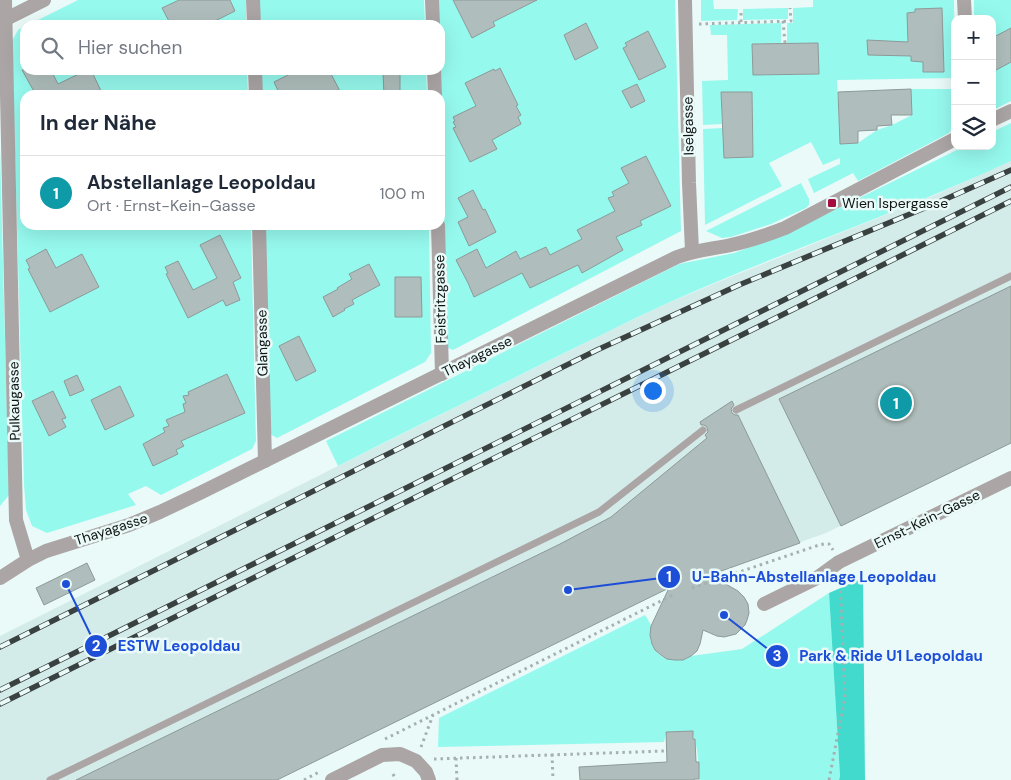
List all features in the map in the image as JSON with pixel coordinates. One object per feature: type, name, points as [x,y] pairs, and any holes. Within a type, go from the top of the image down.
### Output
[{"type":"street","name":"Pulkaugasse","points":[[5,0],[3,20],[16,520],[28,560]]},
{"type":"street","points":[[3,20],[44,0]]},
{"type":"street","points":[[253,0],[254,20]]},
{"type":"street","points":[[432,0],[433,20]]},
{"type":"street","name":"Iselgasse","points":[[685,0],[692,251]]},
{"type":"street","points":[[964,0],[965,15]]},
{"type":"street","points":[[255,75],[256,90]]},
{"type":"street","points":[[434,75],[435,90]]},
{"type":"street","points":[[996,118],[1011,111]]},
{"type":"street","name":"Thayagasse","points":[[0,578],[28,560],[67,544],[129,525],[160,512],[677,257],[692,251],[761,238],[785,228],[951,141]]},
{"type":"street","name":"Glangasse","points":[[259,230],[265,461]]},
{"type":"street","name":"Feistritzgasse","points":[[438,230],[442,374]]},
{"type":"street","name":"Ernst-Kein-Gasse","points":[[764,604],[818,578],[839,562],[1011,478]]},
{"type":"street","points":[[327,776],[382,755],[400,754],[416,761],[428,776]]},
{"type":"lane","points":[[736,410],[1011,276]]},
{"type":"lane","points":[[50,780],[599,512],[703,430]]},
{"type":"path","points":[[686,24],[790,21],[790,8]]},
{"type":"path","points":[[741,9],[741,22]]},
{"type":"path","points":[[783,21],[785,43]]},
{"type":"path","points":[[692,588],[824,544],[829,544],[832,548],[839,562],[845,697],[830,780]]},
{"type":"path","points":[[381,741],[676,594]]},
{"type":"path","points":[[433,715],[416,761],[442,758],[664,751]]},
{"type":"path","points":[[552,754],[553,780]]},
{"type":"path","points":[[456,758],[457,780]]},
{"type":"path","points":[[392,774],[396,780]]},
{"type":"path","points":[[304,780],[327,776]]},
{"type":"shaded area","points":[[78,0],[246,0],[246,20],[38,20]]},
{"type":"shaded area","points":[[260,0],[424,0],[425,20],[260,20]]},
{"type":"shaded area","points":[[438,0],[675,0],[681,231],[453,350],[446,347],[444,230],[445,90],[441,90],[441,75],[445,75],[445,20],[439,20]]},
{"type":"shaded area","points":[[701,0],[713,0],[714,9],[738,9],[737,20],[701,21]]},
{"type":"shaded area","points":[[813,0],[954,0],[954,15],[951,15],[951,78],[837,80],[840,144],[858,143],[877,130],[912,115],[911,89],[951,89],[951,130],[858,181],[853,173],[814,193],[808,179],[840,164],[840,158],[823,165],[811,142],[769,163],[782,186],[705,225],[703,129],[723,128],[724,158],[753,157],[752,92],[721,92],[722,124],[703,125],[702,81],[728,80],[727,35],[711,35],[710,25],[781,23],[781,43],[752,44],[753,75],[819,74],[818,43],[787,43],[787,23],[793,23],[793,8],[813,7]]},
{"type":"shaded area","points":[[974,0],[1011,0],[1011,101],[996,108],[996,15],[974,15]]},
{"type":"shaded area","points":[[788,8],[788,19],[743,20],[743,9]]},
{"type":"shaded area","points":[[20,29],[20,75],[247,75],[248,90],[20,90],[20,230],[251,230],[256,441],[252,449],[161,495],[146,486],[128,494],[136,505],[47,533],[32,526],[26,510],[24,485],[12,41]]},
{"type":"shaded area","points":[[261,75],[426,75],[427,90],[262,90]]},
{"type":"shaded area","points":[[1011,123],[1011,161],[926,198],[670,302],[338,466],[326,441],[679,264],[734,253],[788,233],[957,150],[996,150],[996,130]]},
{"type":"shaded area","points":[[0,147],[9,495],[0,506]]},
{"type":"shaded area","points":[[1011,161],[1011,443],[826,533],[663,591],[277,780],[0,780],[0,636],[668,303],[935,195]]},
{"type":"shaded area","points":[[801,183],[809,199],[809,205],[806,208],[771,224],[731,237],[722,238],[706,231]]},
{"type":"shaded area","points":[[265,230],[429,230],[431,353],[425,362],[277,438],[270,434]]},
{"type":"shaded area","points":[[863,578],[865,780],[839,780],[829,593]]},
{"type":"shaded area","points":[[829,593],[839,780],[699,780],[698,756],[692,731],[666,732],[664,742],[438,747],[439,718],[645,615],[651,626],[651,642],[654,648],[667,659],[679,660],[691,656],[742,649]]},
{"type":"building","points":[[179,0],[230,0],[235,11],[217,20],[168,20],[162,8]]},
{"type":"building","points":[[453,0],[537,0],[493,22],[495,26],[472,38]]},
{"type":"building","points":[[942,8],[944,72],[923,72],[923,62],[911,61],[911,56],[868,55],[867,40],[908,42],[907,13],[915,12],[915,9]]},
{"type":"building","points":[[586,23],[598,48],[575,60],[564,35]]},
{"type":"building","points":[[1011,28],[1011,62],[996,70],[996,60],[996,36]]},
{"type":"building","points":[[648,31],[666,67],[639,80],[623,48],[627,46],[625,43]]},
{"type":"building","points":[[818,43],[819,74],[753,75],[752,44]]},
{"type":"building","points":[[500,68],[518,105],[516,106],[521,115],[518,117],[521,124],[492,140],[497,149],[470,162],[453,128],[456,127],[453,117],[476,106],[465,83]]},
{"type":"building","points":[[25,75],[54,75],[58,84],[77,75],[93,75],[101,90],[33,90]]},
{"type":"building","points":[[288,75],[332,75],[339,90],[278,90],[274,82]]},
{"type":"building","points":[[383,75],[400,75],[400,90],[384,90]]},
{"type":"building","points":[[637,84],[645,101],[631,108],[622,91]]},
{"type":"building","points":[[911,89],[912,115],[891,115],[892,125],[877,126],[877,130],[858,131],[858,143],[840,144],[838,92]]},
{"type":"building","points":[[721,92],[752,92],[753,157],[724,158]]},
{"type":"building","points":[[646,156],[671,206],[640,221],[642,225],[616,237],[623,250],[582,273],[578,265],[530,288],[522,273],[474,297],[456,260],[477,249],[486,268],[516,251],[520,259],[546,247],[550,255],[582,239],[577,230],[615,211],[608,198],[614,196],[612,192],[629,183],[621,168]]},
{"type":"building","points":[[473,190],[496,232],[469,246],[458,222],[468,217],[458,198]]},
{"type":"building","points":[[220,235],[241,278],[233,282],[240,300],[226,306],[223,300],[188,318],[166,274],[168,273],[165,267],[178,261],[193,290],[217,278],[200,245]]},
{"type":"building","points":[[46,249],[56,268],[82,254],[99,287],[50,312],[28,269],[30,268],[26,260]]},
{"type":"building","points":[[369,264],[380,285],[352,300],[354,304],[333,317],[323,297],[352,279],[349,274]]},
{"type":"building","points":[[395,277],[421,277],[422,317],[395,317]]},
{"type":"building","points":[[1011,286],[1011,443],[841,526],[779,399]]},
{"type":"building","points":[[299,336],[316,371],[296,381],[279,346]]},
{"type":"building","points":[[227,374],[245,413],[181,441],[184,446],[176,450],[178,454],[153,466],[143,444],[165,432],[163,428],[169,426],[166,420],[185,412],[183,404],[186,403],[183,396],[189,395],[188,392]]},
{"type":"building","points":[[77,375],[84,390],[70,396],[64,381]]},
{"type":"building","points":[[120,386],[134,416],[105,430],[91,400]]},
{"type":"building","points":[[53,391],[66,418],[62,419],[66,427],[49,436],[32,401]]},
{"type":"building","points":[[732,401],[734,405],[731,409],[732,413],[738,415],[800,543],[710,575],[738,591],[748,604],[749,613],[745,625],[736,634],[724,637],[703,630],[697,651],[691,656],[683,660],[675,660],[667,659],[661,655],[652,644],[651,626],[669,588],[277,780],[76,780],[560,544],[611,517],[707,438],[705,435],[708,432],[707,427],[701,425],[700,422]]},
{"type":"building","points":[[87,563],[95,580],[44,605],[36,588]]},
{"type":"building","points":[[693,731],[696,762],[699,762],[699,779],[580,780],[579,767],[667,762],[666,732]]},
{"type":"railway","points":[[0,647],[597,350],[739,285],[1011,170]]},
{"type":"railway","points":[[0,690],[1011,187]]},
{"type":"railway","points":[[0,704],[1011,201]]},
{"type":"place","name":"Wien Ispergasse","points":[[832,203]]},
{"type":"place","name":"Abstellanlage Leopoldau","points":[[896,403]]},
{"type":"place","name":"ESTW Leopoldau","points":[[66,584]]},
{"type":"place","name":"U-Bahn-Abstellanlage Leopoldau","points":[[568,590]]},
{"type":"place","name":"Park & Ride U1 Leopoldau","points":[[724,615]]}]
